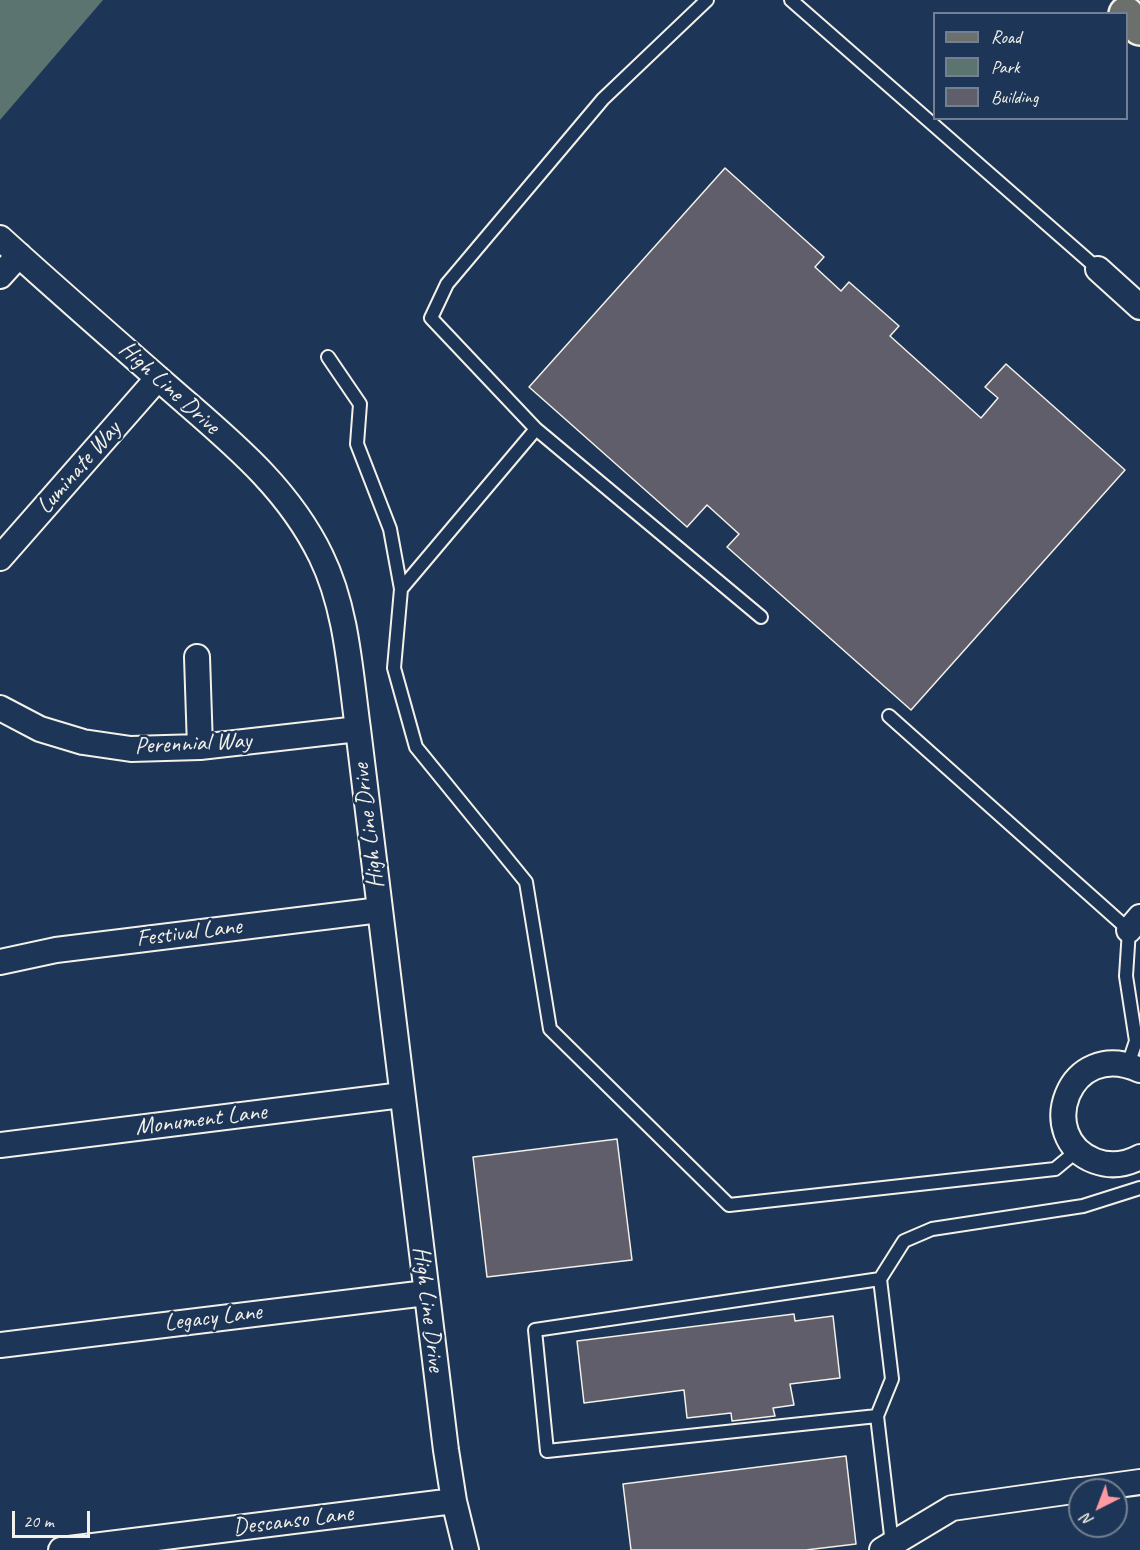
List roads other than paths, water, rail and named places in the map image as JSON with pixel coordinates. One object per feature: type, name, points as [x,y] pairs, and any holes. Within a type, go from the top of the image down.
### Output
[{"type":"main road","points":[[1115,0],[1124,12]]},
{"type":"main road","points":[[1128,16],[1140,28]]},
{"type":"street","name":"High Line Drive","points":[[0,238],[276,486],[300,517],[322,557],[336,592],[346,639],[358,729],[426,1293],[454,1501],[466,1550]]},
{"type":"street","points":[[0,276],[18,255]]},
{"type":"street","points":[[1098,269],[1140,307]]},
{"type":"street","name":"Luminate Way","points":[[0,558],[158,378]]},
{"type":"street","points":[[197,657],[200,747]]},
{"type":"street","name":"Perennial Way","points":[[0,708],[40,729],[83,742],[131,749],[200,747],[358,729]]},
{"type":"street","name":"Festival Lane","points":[[0,962],[56,950],[380,910]]},
{"type":"street","points":[[1134,1067],[1113,1063],[1098,1065],[1084,1072],[1066,1095],[1063,1110],[1064,1125],[1069,1139],[1090,1159],[1103,1164],[1117,1165],[1140,1157]]},
{"type":"street","name":"Monument Lane","points":[[1,1139],[402,1095]]},
{"type":"street","name":"Legacy Lane","points":[[0,1344],[426,1293]]},
{"type":"street","points":[[887,1547],[952,1508],[1068,1492]]},
{"type":"street","name":"Descanso Lane","points":[[61,1550],[454,1501]]},
{"type":"lane","points":[[707,0],[603,99],[447,284],[430,318],[536,429],[761,617]]},
{"type":"lane","points":[[791,0],[1098,269]]},
{"type":"lane","points":[[328,357],[360,404],[357,444],[390,529],[401,589],[394,668],[416,747],[526,882],[550,1029],[729,1205],[1055,1169],[1078,1150]]},
{"type":"lane","points":[[401,589],[536,429]]},
{"type":"lane","points":[[889,716],[1134,924],[1126,976],[1136,1041],[1134,1067]]},
{"type":"lane","points":[[887,1547],[877,1416],[892,1379],[880,1279],[904,1241],[932,1229],[1083,1206],[1140,1188]]},
{"type":"lane","points":[[877,1416],[547,1451],[535,1330],[880,1279]]}]
